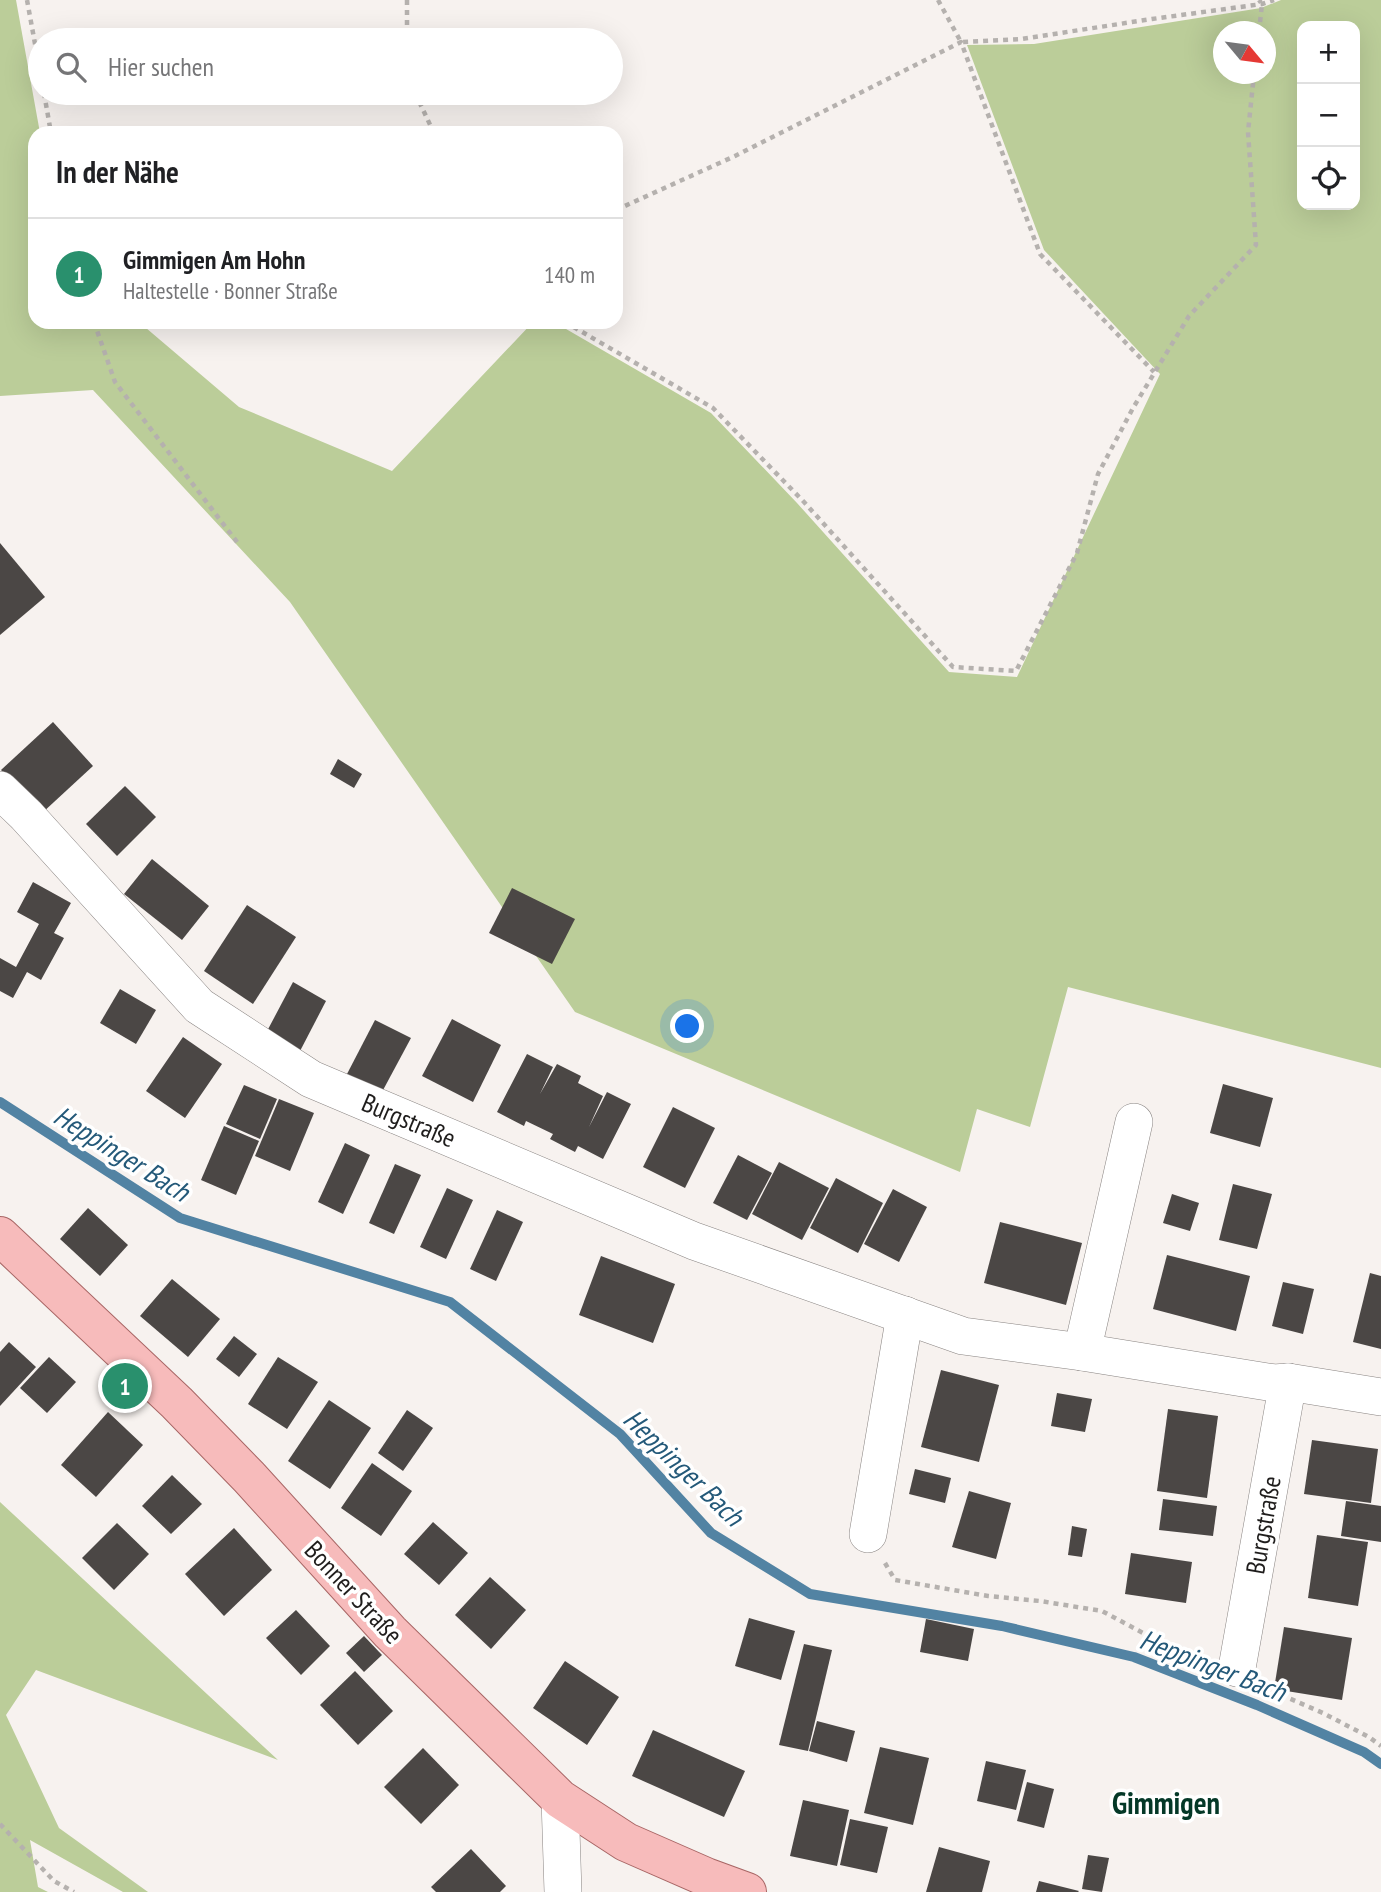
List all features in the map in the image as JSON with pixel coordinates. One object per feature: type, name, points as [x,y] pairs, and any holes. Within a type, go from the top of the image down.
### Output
[{"type":"main road","name":"Bonner Straße","points":[[0,1236],[177,1403],[249,1477],[390,1632],[560,1799],[626,1842],[747,1892]]},
{"type":"street","name":"Burgstraße","points":[[0,790],[26,815],[199,1006],[311,1079],[694,1241],[963,1336],[1381,1397]]},
{"type":"street","points":[[1082,1352],[1134,1122]]},
{"type":"street","points":[[868,1534],[905,1315]]},
{"type":"street","name":"Burgstraße","points":[[1237,1668],[1288,1382]]},
{"type":"street","points":[[560,1799],[563,1892]]},
{"type":"path","points":[[27,0],[32,28]]},
{"type":"path","points":[[407,0],[407,28]]},
{"type":"path","points":[[938,0],[961,42],[1040,254],[1154,372]]},
{"type":"path","points":[[623,207],[735,156],[961,42],[1021,39],[1274,0]]},
{"type":"path","points":[[1259,21],[1260,2]]},
{"type":"path","points":[[577,329],[713,408],[804,502],[953,667],[1016,671],[1077,553],[1098,474],[1133,408],[1189,316],[1256,245],[1248,132],[1253,84]]},
{"type":"path","points":[[46,105],[50,126]]},
{"type":"path","points":[[421,105],[431,126]]},
{"type":"path","points":[[96,329],[115,382],[240,546]]},
{"type":"path","points":[[868,1534],[895,1580],[1102,1611],[1173,1649],[1237,1668],[1267,1690],[1323,1713],[1381,1746]]},
{"type":"path","points":[[0,1824],[54,1881],[75,1892]]},
{"type":"green space","points":[[0,0],[16,0],[28,66],[28,105],[35,105],[39,126],[28,126],[28,329],[147,329],[239,407],[392,471],[526,329],[566,329],[711,413],[797,503],[949,672],[1017,677],[1160,374],[1044,250],[967,45],[1034,44],[1261,8],[1281,0],[1381,0],[1381,1068],[1068,987],[1030,1127],[977,1109],[960,1172],[575,1012],[290,602],[93,390],[0,396]]},
{"type":"green space","points":[[0,1502],[278,1760],[36,1670],[6,1715],[59,1828],[148,1892],[123,1892],[30,1840],[38,1887],[48,1892],[0,1892]]},
{"type":"building","points":[[0,543],[45,597],[0,635]]},
{"type":"building","points":[[53,722],[93,766],[41,814],[1,770]]},
{"type":"building","points":[[338,759],[362,774],[354,788],[330,774]]},
{"type":"building","points":[[125,786],[156,817],[117,856],[86,824]]},
{"type":"building","points":[[152,859],[209,906],[182,940],[124,894]]},
{"type":"building","points":[[33,882],[71,903],[54,933],[64,938],[41,980],[27,972],[13,998],[0,991],[0,958],[16,967],[39,924],[17,912]]},
{"type":"building","points":[[512,888],[575,919],[552,964],[489,933]]},
{"type":"building","points":[[247,905],[296,937],[253,1004],[204,971]]},
{"type":"building","points":[[293,982],[326,1001],[299,1053],[265,1035]]},
{"type":"building","points":[[120,989],[156,1010],[136,1044],[100,1023]]},
{"type":"building","points":[[452,1019],[501,1045],[473,1102],[422,1076]]},
{"type":"building","points":[[375,1020],[411,1038],[382,1092],[347,1074]]},
{"type":"building","points":[[183,1037],[222,1064],[185,1118],[146,1091]]},
{"type":"building","points":[[527,1054],[553,1067],[540,1094],[557,1064],[581,1076],[578,1083],[603,1096],[589,1127],[607,1092],[631,1104],[603,1159],[578,1146],[575,1152],[550,1139],[553,1134],[526,1121],[524,1126],[497,1112]]},
{"type":"building","points":[[1223,1084],[1273,1098],[1260,1147],[1210,1133]]},
{"type":"building","points":[[244,1085],[277,1099],[260,1139],[226,1124]]},
{"type":"building","points":[[279,1099],[314,1113],[290,1171],[255,1156]]},
{"type":"building","points":[[673,1107],[715,1128],[685,1188],[643,1167]]},
{"type":"building","points":[[224,1126],[259,1141],[236,1195],[201,1180]]},
{"type":"building","points":[[345,1143],[370,1155],[343,1214],[318,1202]]},
{"type":"building","points":[[738,1155],[772,1173],[747,1220],[713,1203]]},
{"type":"building","points":[[779,1162],[829,1188],[802,1240],[752,1214]]},
{"type":"building","points":[[395,1164],[421,1175],[394,1234],[369,1223]]},
{"type":"building","points":[[836,1178],[883,1203],[858,1253],[810,1228]]},
{"type":"building","points":[[1233,1184],[1272,1194],[1257,1249],[1219,1240]]},
{"type":"building","points":[[447,1188],[473,1200],[446,1259],[420,1247]]},
{"type":"building","points":[[893,1189],[927,1207],[899,1262],[864,1244]]},
{"type":"building","points":[[1172,1194],[1199,1203],[1190,1231],[1163,1223]]},
{"type":"building","points":[[88,1208],[128,1245],[100,1276],[60,1239]]},
{"type":"building","points":[[497,1210],[523,1222],[496,1281],[470,1269]]},
{"type":"building","points":[[1000,1222],[1082,1243],[1066,1305],[984,1283]]},
{"type":"building","points":[[1167,1255],[1250,1276],[1236,1331],[1153,1309]]},
{"type":"building","points":[[601,1256],[675,1284],[653,1343],[579,1315]]},
{"type":"building","points":[[1370,1273],[1381,1276],[1381,1349],[1353,1342]]},
{"type":"building","points":[[172,1279],[220,1319],[188,1357],[140,1316]]},
{"type":"building","points":[[1283,1282],[1314,1289],[1303,1334],[1272,1326]]},
{"type":"building","points":[[234,1336],[257,1354],[239,1377],[216,1359]]},
{"type":"building","points":[[9,1342],[36,1367],[0,1406],[0,1352]]},
{"type":"building","points":[[49,1357],[76,1382],[47,1413],[20,1388]]},
{"type":"building","points":[[278,1357],[318,1382],[287,1429],[248,1404]]},
{"type":"building","points":[[941,1370],[999,1385],[979,1462],[921,1447]]},
{"type":"building","points":[[1057,1393],[1092,1399],[1085,1432],[1051,1426]]},
{"type":"building","points":[[329,1400],[371,1428],[330,1489],[288,1461]]},
{"type":"building","points":[[1168,1409],[1218,1416],[1207,1498],[1157,1491]]},
{"type":"building","points":[[407,1410],[433,1428],[403,1471],[378,1453]]},
{"type":"building","points":[[108,1412],[143,1445],[96,1497],[61,1465]]},
{"type":"building","points":[[1312,1440],[1378,1449],[1371,1503],[1304,1494]]},
{"type":"building","points":[[372,1463],[412,1491],[381,1536],[341,1508]]},
{"type":"building","points":[[915,1469],[951,1478],[945,1503],[909,1494]]},
{"type":"building","points":[[172,1475],[202,1504],[171,1534],[142,1506]]},
{"type":"building","points":[[969,1491],[1011,1503],[996,1559],[952,1547]]},
{"type":"building","points":[[1163,1499],[1217,1506],[1213,1536],[1159,1530]]},
{"type":"building","points":[[1346,1501],[1381,1506],[1381,1542],[1341,1536]]},
{"type":"building","points":[[433,1522],[468,1553],[439,1585],[404,1554]]},
{"type":"building","points":[[117,1523],[149,1554],[114,1590],[82,1558]]},
{"type":"building","points":[[1072,1526],[1087,1529],[1082,1557],[1068,1555]]},
{"type":"building","points":[[234,1528],[272,1570],[224,1616],[185,1574]]},
{"type":"building","points":[[1317,1535],[1368,1542],[1358,1606],[1308,1598]]},
{"type":"building","points":[[1131,1553],[1192,1562],[1186,1603],[1125,1594]]},
{"type":"building","points":[[490,1577],[526,1610],[491,1649],[455,1615]]},
{"type":"building","points":[[296,1610],[330,1646],[301,1675],[266,1638]]},
{"type":"building","points":[[749,1618],[795,1631],[781,1680],[735,1666]]},
{"type":"building","points":[[926,1619],[974,1629],[968,1661],[920,1652]]},
{"type":"building","points":[[1284,1627],[1352,1638],[1342,1700],[1274,1689]]},
{"type":"building","points":[[364,1636],[382,1655],[364,1672],[346,1653]]},
{"type":"building","points":[[804,1644],[832,1650],[808,1751],[779,1745]]},
{"type":"building","points":[[565,1661],[619,1697],[587,1745],[533,1708]]},
{"type":"building","points":[[355,1671],[393,1711],[358,1745],[320,1705]]},
{"type":"building","points":[[817,1721],[855,1731],[847,1762],[809,1751]]},
{"type":"building","points":[[653,1730],[745,1771],[724,1817],[632,1776]]},
{"type":"building","points":[[880,1747],[929,1758],[913,1825],[864,1813]]},
{"type":"building","points":[[423,1748],[459,1785],[421,1824],[384,1787]]},
{"type":"building","points":[[986,1761],[1026,1770],[1016,1810],[977,1801]]},
{"type":"building","points":[[1027,1782],[1054,1789],[1044,1828],[1017,1821]]},
{"type":"building","points":[[803,1800],[849,1810],[837,1866],[790,1856]]},
{"type":"building","points":[[850,1819],[888,1827],[877,1873],[840,1865]]},
{"type":"building","points":[[939,1847],[990,1861],[982,1892],[926,1892]]},
{"type":"building","points":[[471,1849],[506,1886],[500,1892],[436,1892],[431,1887]]},
{"type":"building","points":[[1088,1855],[1109,1858],[1102,1892],[1082,1889]]},
{"type":"building","points":[[1039,1881],[1079,1891],[1036,1892]]},
{"type":"waterway","name":"Heppinger Bach","points":[[0,1102],[180,1218],[450,1302],[620,1434],[711,1533],[810,1594],[1002,1626],[1134,1657],[1257,1705],[1364,1752],[1381,1764]]},
{"type":"place","name":"Gimmigen Am Hohn","points":[[125,1386]]},
{"type":"district","name":"Gimmigen","points":[[1166,1802]]}]
